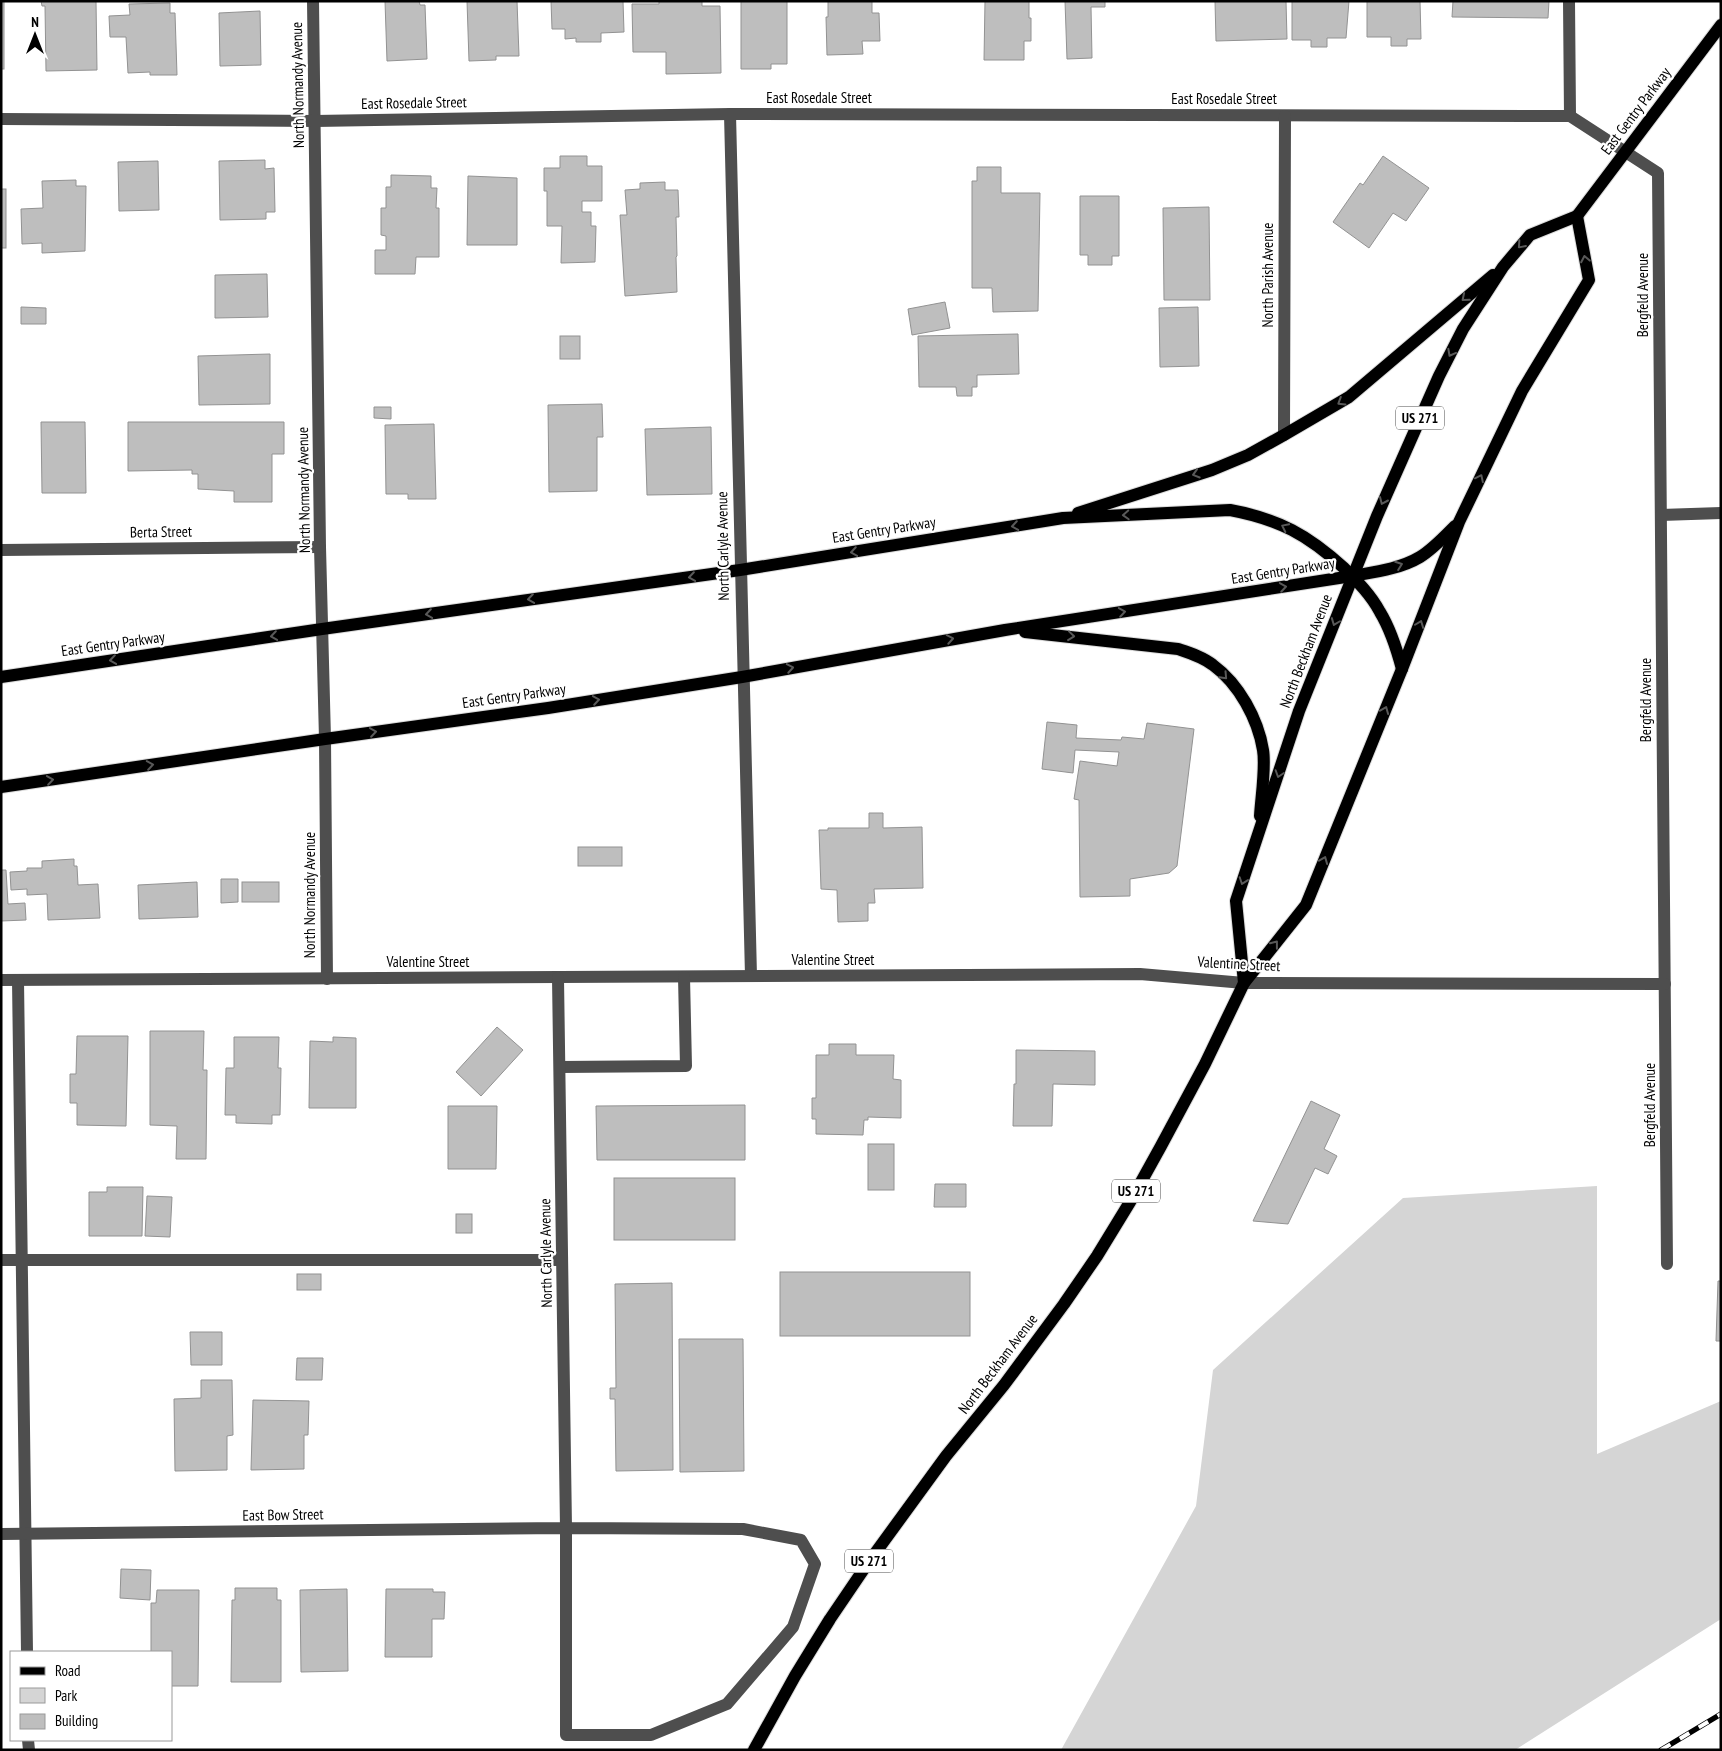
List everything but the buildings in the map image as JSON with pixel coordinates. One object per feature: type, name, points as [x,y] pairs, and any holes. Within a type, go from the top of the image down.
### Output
[{"type":"main road","name":"East Gentry Parkway","points":[[1577,216],[1721,25]]},
{"type":"main road","name":"US 271","points":[[1459,522],[1522,391],[1589,280],[1577,216],[1530,235],[1503,267]]},
{"type":"main road","points":[[1063,518],[1212,470],[1248,455],[1284,436],[1349,397],[1503,267]]},
{"type":"main road","name":"North Beckham Avenue","points":[[1244,982],[1236,902],[1299,711],[1377,516],[1439,376],[1463,329],[1503,267]]},
{"type":"main road","name":"East Gentry Parkway","points":[[1,677],[322,629],[740,570],[1063,518],[1230,510],[1254,514],[1282,524],[1299,533],[1322,548],[1352,576]]},
{"type":"main road","points":[[1352,576],[1392,568],[1418,558],[1436,546],[1459,522]]},
{"type":"main road","name":"North Beckham Avenue","points":[[754,1750],[830,1618],[868,1563],[946,1456],[1004,1385],[1064,1304],[1130,1202],[1205,1064],[1244,982],[1306,905],[1402,669],[1459,522]]},
{"type":"main road","name":"East Gentry Parkway","points":[[1,787],[548,708],[742,677],[1005,630],[1352,576]]},
{"type":"main road","points":[[1352,576],[1371,597],[1382,614],[1391,634],[1402,669]]},
{"type":"main road","points":[[1005,630],[1131,642],[1178,649],[1199,656],[1214,665],[1248,706],[1258,732],[1263,752],[1259,835]]},
{"type":"street","name":"North Normandy Avenue","points":[[313,1],[327,979]]},
{"type":"street","points":[[1569,1],[1570,116],[1626,153]]},
{"type":"street","name":"East Rosedale Street","points":[[1,119],[315,121],[730,114],[1570,116]]},
{"type":"street","name":"North Carlyle Avenue","points":[[730,114],[750,976]]},
{"type":"street","name":"North Parish Avenue","points":[[1284,436],[1285,116]]},
{"type":"street","name":"Bergfeld Avenue","points":[[1626,153],[1658,173],[1667,1264]]},
{"type":"street","points":[[1661,515],[1721,513]]},
{"type":"street","name":"Berta Street","points":[[1,550],[320,547]]},
{"type":"street","name":"Valentine Street","points":[[1,980],[1140,974],[1244,982],[1665,984]]},
{"type":"street","points":[[560,1067],[686,1066],[684,977]]},
{"type":"street","name":"North Carlyle Avenue","points":[[558,978],[566,1528],[566,1736],[651,1736],[727,1704],[793,1627],[815,1564],[801,1540],[743,1529],[566,1528]]},
{"type":"street","points":[[18,980],[27,1651]]},
{"type":"street","points":[[1,1260],[562,1260]]},
{"type":"street","name":"East Bow Street","points":[[1,1534],[566,1528]]},
{"type":"green space","points":[[1597,1186],[1597,1454],[1721,1401],[1721,1619],[1515,1750],[1061,1750],[1196,1506],[1213,1370],[1403,1198]]},
{"type":"railway","points":[[1661,1750],[1721,1714]]}]
